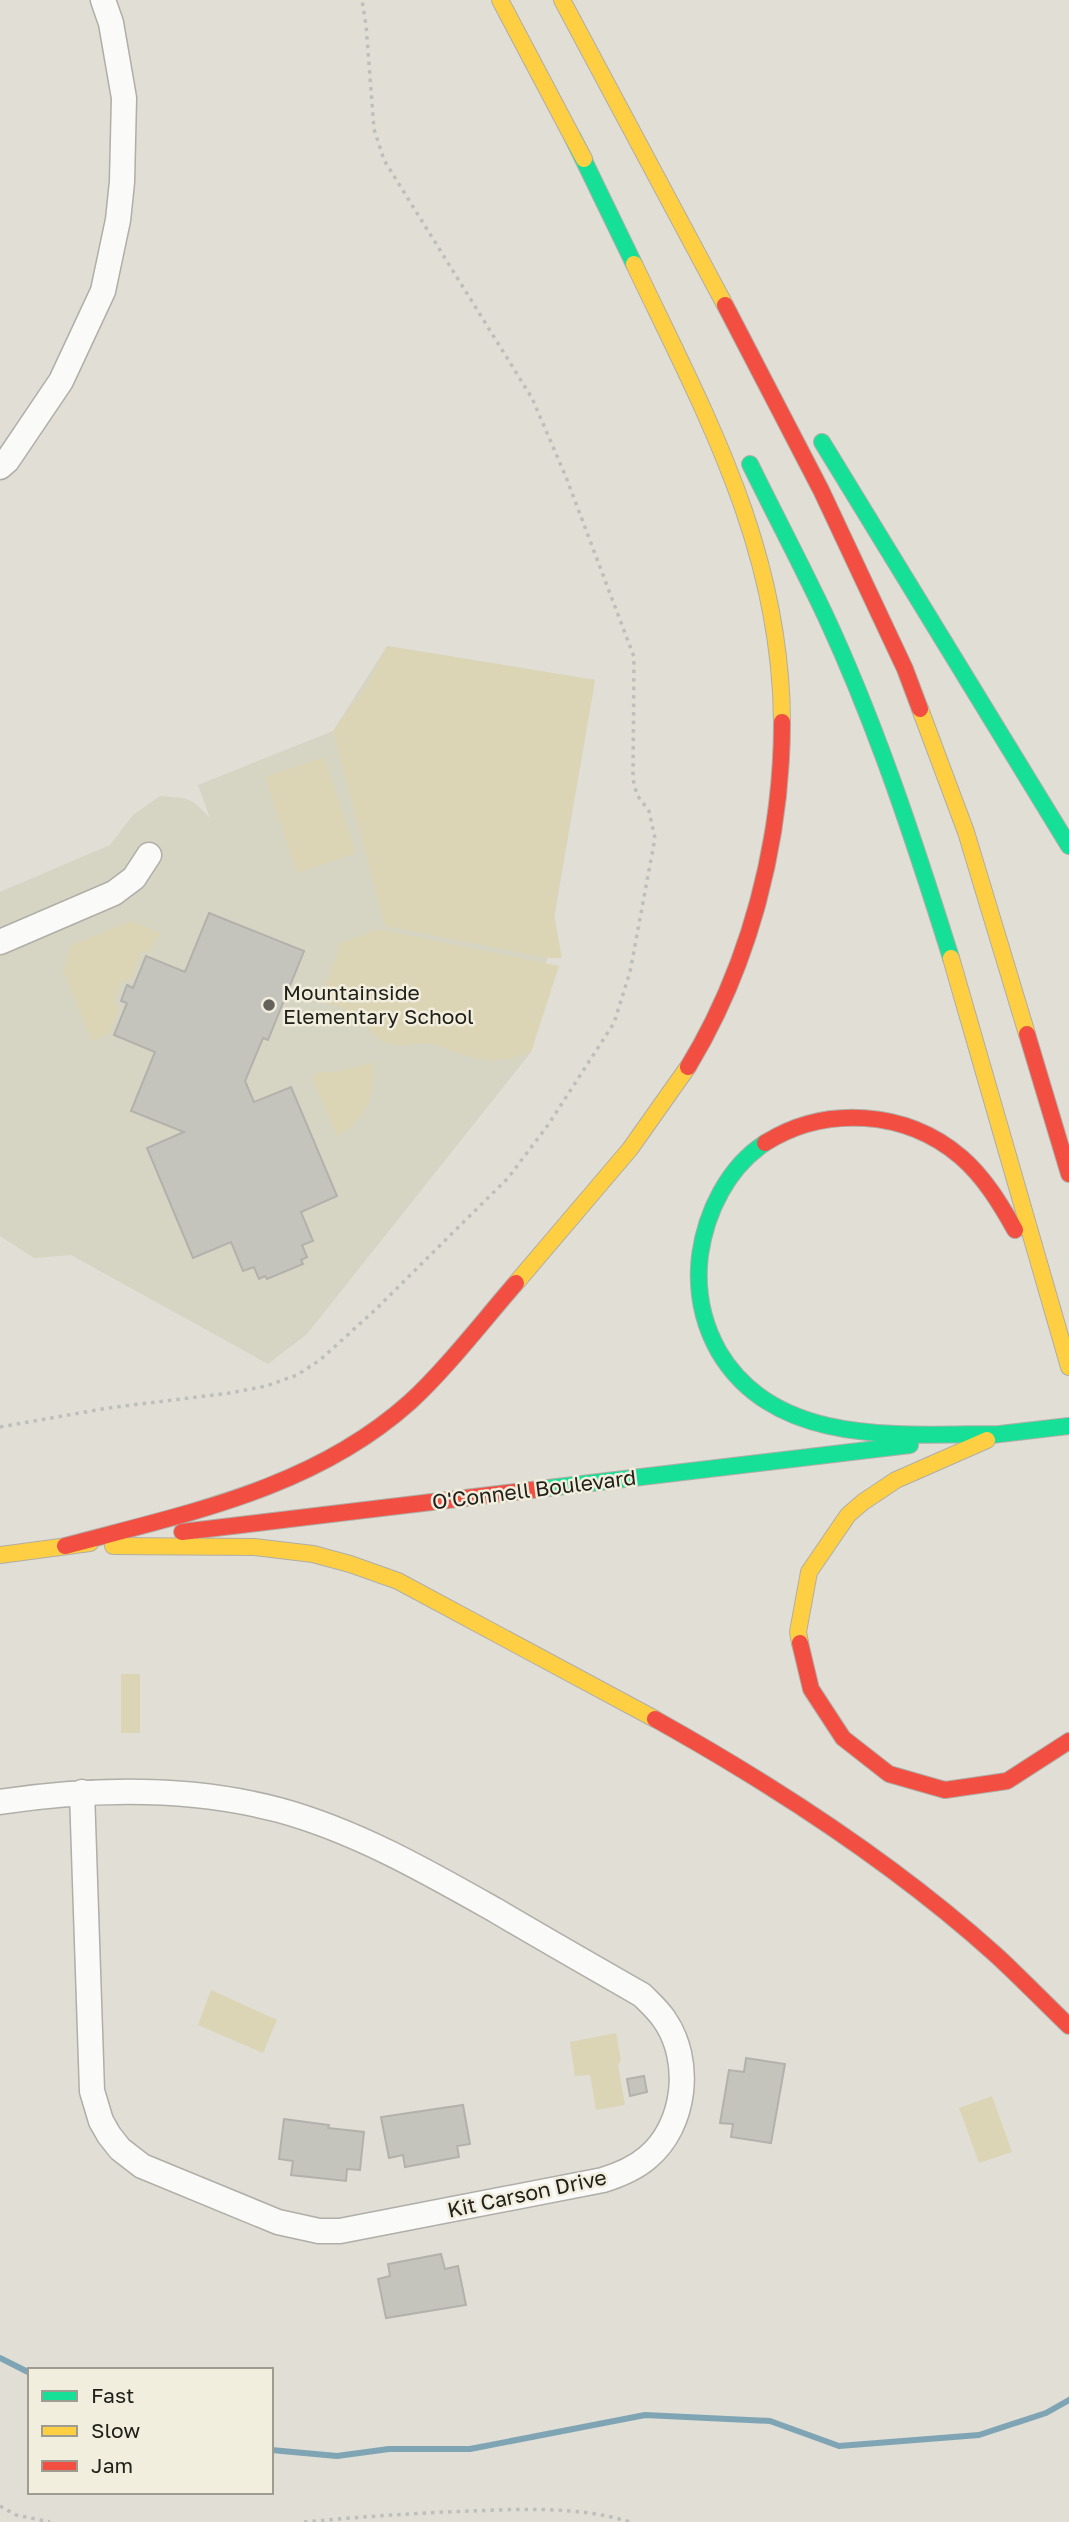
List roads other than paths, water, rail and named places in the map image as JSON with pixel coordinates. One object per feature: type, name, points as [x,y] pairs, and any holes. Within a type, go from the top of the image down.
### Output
[{"type":"main road","points":[[500,0],[716,399]]},
{"type":"main road","points":[[562,0],[809,466],[905,669],[969,844],[1069,1174]]},
{"type":"main road","points":[[617,102],[771,359]]},
{"type":"main road","points":[[65,1546],[221,1503],[286,1480],[349,1448],[379,1428],[412,1400],[615,1168],[665,1102],[698,1051],[725,995],[746,942],[763,887],[775,832],[781,779],[783,723],[780,662],[763,571],[747,516],[711,425],[573,138]]},
{"type":"main road","points":[[812,426],[1069,846]]},
{"type":"main road","points":[[742,447],[826,618],[862,703],[916,845],[967,1007],[1069,1367]]},
{"type":"main road","points":[[999,1434],[856,1431],[813,1423],[781,1411],[757,1395],[735,1374],[719,1353],[708,1328],[701,1303],[698,1273],[707,1224],[716,1199],[733,1174],[755,1150],[781,1133],[839,1116],[885,1119],[916,1128],[949,1147],[974,1169],[997,1196],[1017,1233],[1069,1373]]},
{"type":"main road","name":"O'Connell Boulevard","points":[[0,1555],[1069,1426]]},
{"type":"main road","points":[[999,1434],[900,1477],[877,1490],[846,1516],[827,1540],[808,1572],[798,1631],[802,1663],[811,1691],[824,1717],[847,1744],[875,1767],[910,1784],[947,1791],[982,1788],[1020,1775],[1050,1759],[1069,1741]]},
{"type":"main road","points":[[65,1546],[251,1546],[288,1550],[346,1562],[398,1581],[711,1750],[804,1808],[887,1867],[963,1927],[1041,1996],[1069,2026]]},
{"type":"street","points":[[0,467],[7,461],[61,381],[103,291],[118,219],[122,181],[124,98],[111,23],[103,0]]},
{"type":"street","points":[[0,942],[114,893],[134,878],[149,855]]},
{"type":"street","name":"Kit Carson Drive","points":[[0,1802],[82,1792],[126,1790],[190,1794],[279,1810],[328,1826],[389,1852],[642,1995],[665,2020],[674,2036],[681,2066],[679,2101],[669,2131],[647,2158],[611,2177],[340,2231],[319,2231],[278,2222],[142,2166],[120,2149],[109,2135],[98,2114],[92,2091],[82,1792]]},
{"type":"waterway","points":[[0,2358],[28,2372]]},
{"type":"waterway","points":[[273,2450],[337,2456],[389,2449],[470,2449],[645,2415],[770,2421],[839,2446],[979,2435],[1046,2413],[1069,2400]]},
{"type":"place","name":"Mountainside Elementary School","points":[[269,1005]]}]
